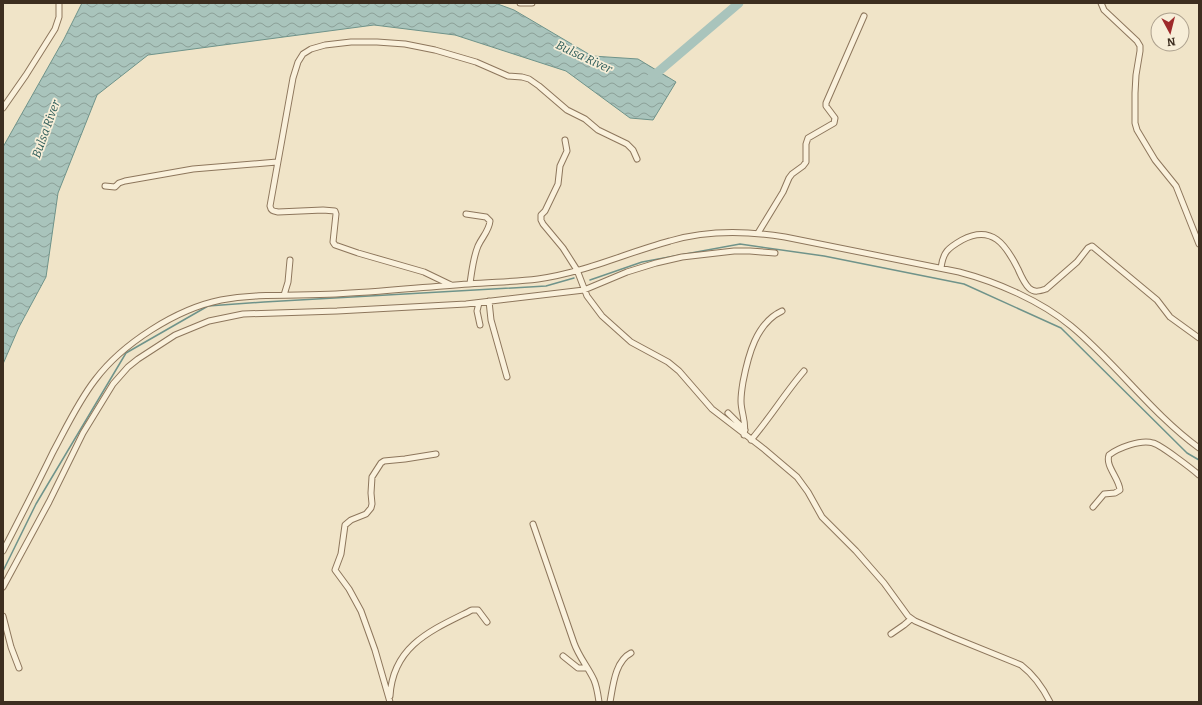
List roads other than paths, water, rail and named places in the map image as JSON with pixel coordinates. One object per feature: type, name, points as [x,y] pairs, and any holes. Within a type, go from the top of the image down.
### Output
[{"type":"street","points":[[3,108],[55,29],[59,17],[59,3]]},
{"type":"street","points":[[520,3],[532,3]]},
{"type":"street","points":[[1101,3],[1104,10],[1137,40],[1140,46],[1136,75],[1135,124],[1155,160],[1176,186],[1199,244]]},
{"type":"street","points":[[758,233],[783,192],[789,178],[806,162],[806,144],[808,138],[834,123],[834,115],[826,103],[864,16]]},
{"type":"street","points":[[451,285],[424,272],[335,245],[332,242],[336,214],[335,211],[273,211],[270,206],[293,78],[300,58],[307,51],[318,47],[339,43],[398,43],[435,50],[476,62],[508,76],[526,78],[539,86],[567,110],[584,119],[598,130],[626,144],[633,150],[637,159]]},
{"type":"street","points":[[565,140],[567,151],[560,166],[558,184],[542,215],[541,220],[558,241],[577,270],[584,290],[590,301],[602,316],[620,333],[631,342],[668,362],[679,371],[712,409],[745,432]]},
{"type":"street","points":[[105,186],[115,187],[119,183],[125,181],[193,169],[277,162]]},
{"type":"street","points":[[466,214],[486,217],[490,221],[489,228],[478,246],[470,284]]},
{"type":"street","points":[[3,551],[86,392],[104,369],[126,348],[160,324],[180,314],[220,300],[284,295],[335,294],[534,280],[577,270],[676,239],[723,233],[758,233],[785,237],[941,268],[972,275],[1011,291],[1053,313],[1082,335],[1168,421],[1199,448]]},
{"type":"street","points":[[941,268],[944,254],[956,244],[972,236],[989,235],[995,237],[1004,246],[1013,259],[1026,285],[1030,290],[1036,292],[1046,289],[1077,262],[1088,248],[1092,246],[1157,300],[1170,316],[1199,338]]},
{"type":"street","points":[[3,587],[49,502],[83,433],[113,384],[128,367],[160,343],[175,335],[209,321],[244,314],[337,311],[489,301],[584,290],[627,272],[676,258],[734,251],[775,253]]},
{"type":"street","points":[[284,295],[288,282],[290,260]]},
{"type":"street","points":[[489,301],[491,320],[508,377]]},
{"type":"street","points":[[479,302],[477,311],[480,325]]},
{"type":"street","points":[[745,432],[741,400],[745,371],[750,352],[754,341],[769,321],[777,313],[782,311]]},
{"type":"street","points":[[751,440],[763,427],[787,391],[804,371]]},
{"type":"street","points":[[728,414],[751,440],[797,478],[808,492],[822,517],[884,582],[904,613],[911,619],[1021,665],[1030,671],[1050,702]]},
{"type":"street","points":[[1093,507],[1104,494],[1120,490],[1119,484],[1108,462],[1109,456],[1134,444],[1147,442],[1156,444],[1197,473],[1199,466]]},
{"type":"street","points":[[390,701],[375,650],[360,611],[349,589],[337,572],[336,566],[340,554],[345,525],[351,520],[366,514],[371,508],[372,478],[380,463],[384,461],[436,454]]},
{"type":"street","points":[[533,524],[577,652],[594,679],[599,702]]},
{"type":"street","points":[[390,701],[391,684],[399,661],[418,640],[472,610],[478,610],[487,622]]},
{"type":"street","points":[[3,616],[11,647],[19,668]]},
{"type":"street","points":[[891,634],[904,626],[911,619]]},
{"type":"street","points":[[610,702],[615,680],[622,660],[631,653]]},
{"type":"street","points":[[563,656],[578,668],[587,668]]},
{"type":"water","points":[[82,3],[495,3],[514,10],[592,56],[638,59],[676,82],[653,120],[630,118],[566,71],[455,35],[374,25],[148,55],[97,95],[58,193],[46,277],[19,327],[3,364],[3,147],[64,39]]},
{"type":"waterway","name":"Bulsa River","points":[[651,78],[739,3]]},
{"type":"waterway","points":[[590,280],[642,262],[740,244],[824,256],[964,284],[1061,328],[1187,453],[1199,460]]},
{"type":"waterway","points":[[3,571],[36,504],[126,353],[208,306],[546,286],[574,278]]}]
